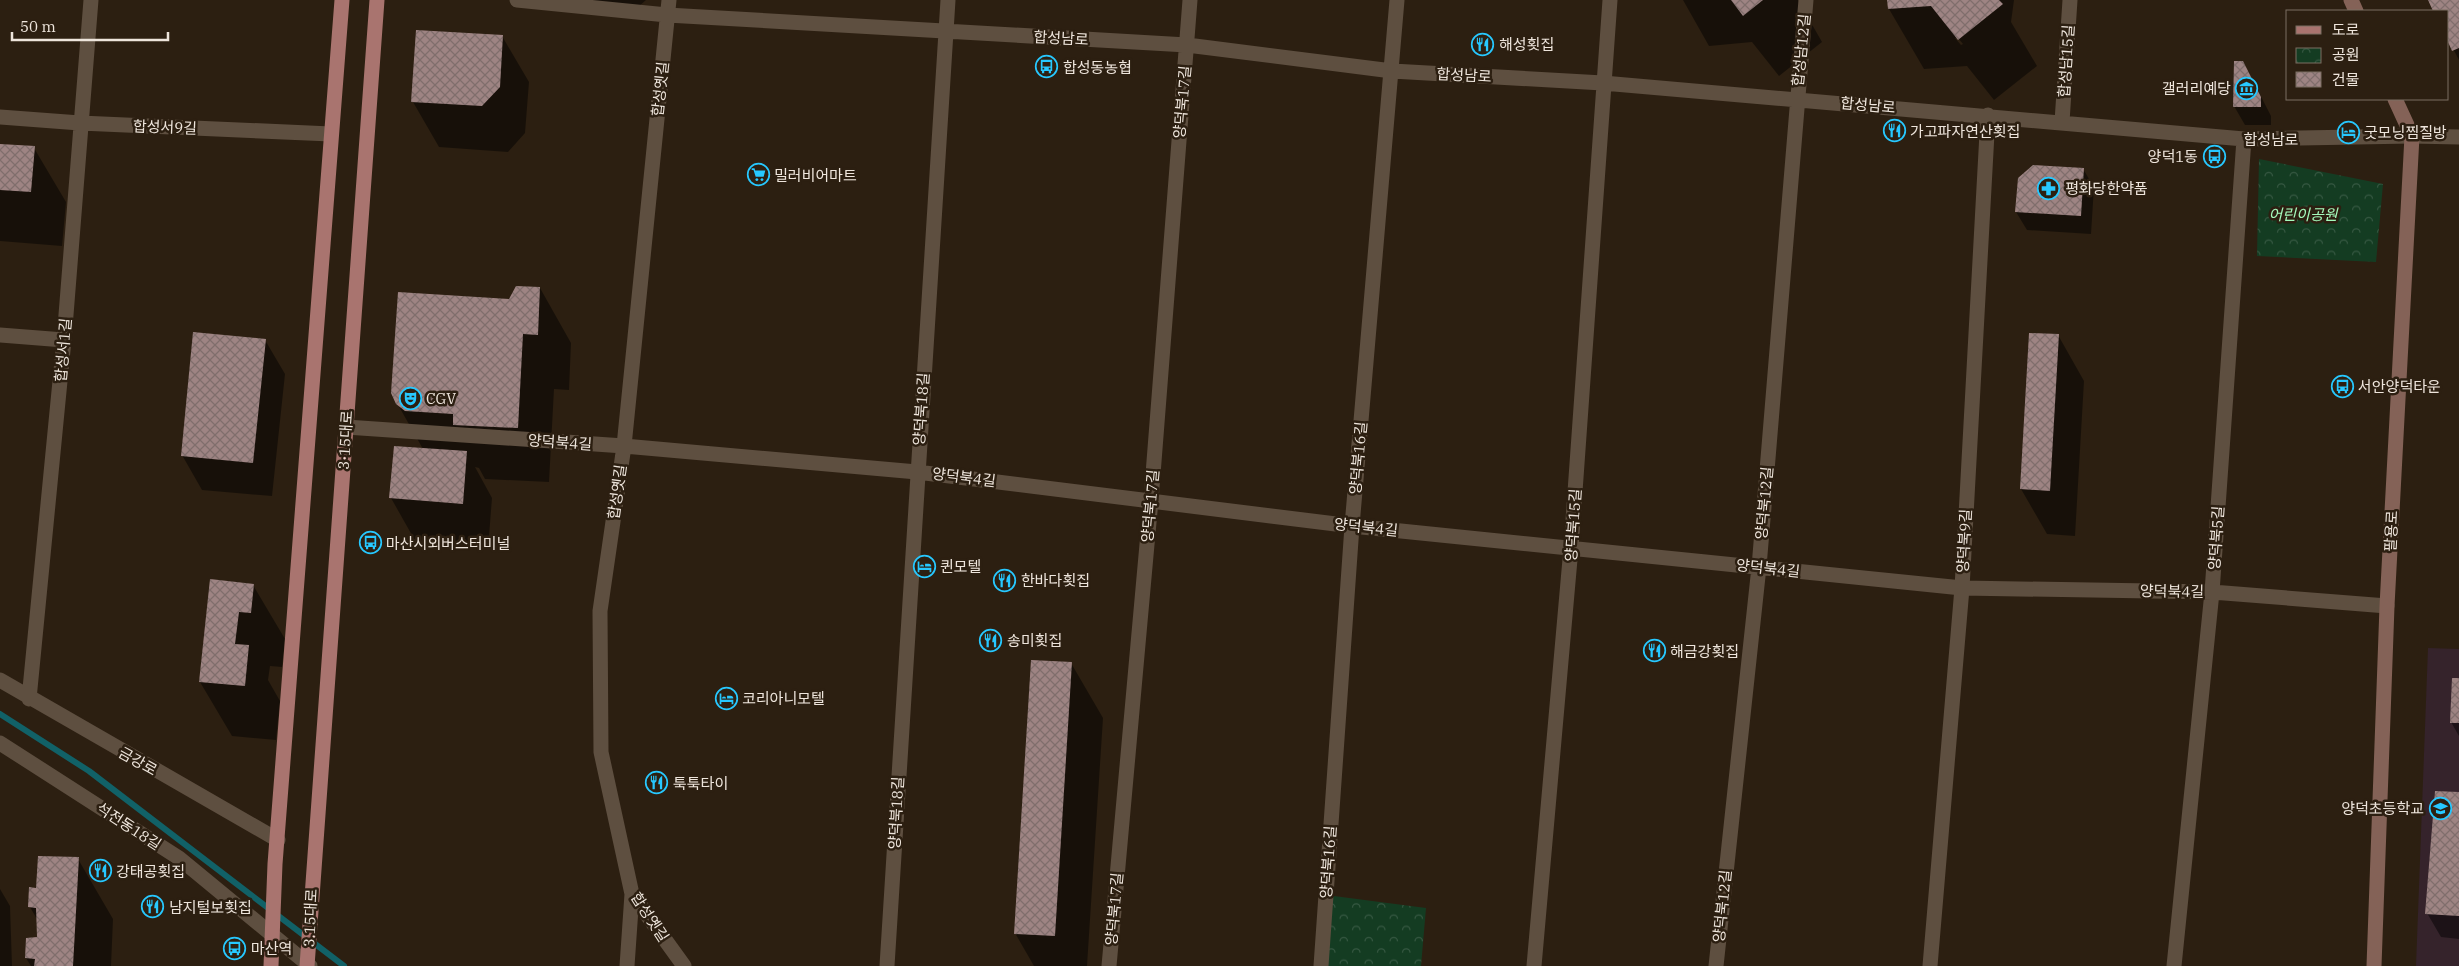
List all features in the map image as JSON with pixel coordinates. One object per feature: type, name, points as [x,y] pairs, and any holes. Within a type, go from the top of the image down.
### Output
[{"type":"main road","points":[[271,966],[274,932],[275,864],[342,0]]},
{"type":"main road","name":"3·15대로","points":[[312,880],[377,0]]},
{"type":"main road","name":"팔용로","points":[[2374,966],[2387,606],[2412,136],[2395,100]]},
{"type":"main road","name":"3.15대로","points":[[308,963],[312,880]]},
{"type":"street","name":"합성서1길","points":[[29,699],[64,340],[90,0]]},
{"type":"street","name":"합성남로","points":[[517,0],[668,8],[945,32],[1187,45],[1392,71],[1603,83],[1988,115],[2244,140],[2412,136],[2459,137]]},
{"type":"street","name":"양덕북18길","points":[[892,966],[917,472],[948,0]]},
{"type":"street","name":"양덕북17길","points":[[1109,966],[1151,500],[1190,0]]},
{"type":"street","name":"양덕북16길","points":[[1321,966],[1352,526],[1397,0]]},
{"type":"street","name":"양덕북15길","points":[[1534,966],[1571,548],[1610,0]]},
{"type":"street","name":"합성남12길","points":[[1797,99],[1806,0]]},
{"type":"street","name":"합성남15길","points":[[2062,122],[2070,0]]},
{"type":"street","name":"합성옛길","points":[[668,8],[624,446],[600,611],[601,752],[632,894],[684,966]]},
{"type":"street","name":"양덕북12길","points":[[1716,966],[1759,567],[1797,99]]},
{"type":"street","name":"양덕북9길","points":[[1930,966],[1962,588],[1988,115]]},
{"type":"street","name":"합성서9길","points":[[0,117],[80,123],[331,134]]},
{"type":"street","name":"양덕북5길","points":[[2174,966],[2212,592],[2244,140]]},
{"type":"street","points":[[0,335],[64,340]]},
{"type":"street","name":"양덕북4길","points":[[346,427],[624,446],[917,472],[1352,526],[1962,588],[2212,592],[2387,606]]},
{"type":"street","name":"금강로","points":[[0,680],[29,699],[278,840]]},
{"type":"street","name":"석전동18길","points":[[0,743],[179,858],[274,932],[308,963]]},
{"type":"street","points":[[627,966],[632,894]]},
{"type":"shaded area","name":"양덕초등학교","points":[[2428,648],[2459,649],[2459,966],[2416,966]]},
{"type":"green space","name":"어린이공원","points":[[2259,159],[2383,184],[2376,262],[2257,256]]},
{"type":"green space","points":[[1326,895],[1426,908],[1421,966],[1321,966]]},
{"type":"building","points":[[1731,0],[1763,0],[1743,16]]},
{"type":"building","points":[[1887,0],[1999,0],[2003,4],[1958,40],[1931,6],[1888,9]]},
{"type":"building","points":[[2428,0],[2459,0],[2459,48],[2452,51],[2449,44],[2449,10],[2433,10]]},
{"type":"building","points":[[416,30],[503,35],[500,87],[482,106],[411,102]]},
{"type":"building","points":[[2234,61],[2243,61],[2261,97],[2261,107],[2233,107]]},
{"type":"building","points":[[0,144],[35,146],[31,192],[0,190]]},
{"type":"building","points":[[2033,165],[2084,168],[2081,216],[2015,212],[2018,178]]},
{"type":"building","points":[[516,286],[540,287],[538,335],[523,334],[518,428],[453,425],[453,414],[405,411],[396,404],[391,393],[398,292],[509,299]]},
{"type":"building","points":[[193,332],[266,339],[253,463],[181,456]]},
{"type":"building","points":[[2029,333],[2059,334],[2050,491],[2020,489]]},
{"type":"building","points":[[394,446],[467,451],[463,504],[389,498]]},
{"type":"building","points":[[210,579],[254,584],[251,613],[239,612],[235,644],[249,645],[245,686],[199,682]]},
{"type":"building","points":[[1031,660],[1072,662],[1055,936],[1014,934]]},
{"type":"building","points":[[2452,678],[2459,678],[2459,723],[2450,723]]},
{"type":"building","points":[[2435,791],[2459,792],[2459,916],[2425,914]]},
{"type":"building","points":[[38,856],[79,857],[73,966],[34,966],[35,959],[25,958],[26,938],[37,937],[36,908],[28,907],[29,887],[36,888]]},
{"type":"waterway","points":[[0,714],[89,771],[344,966]]},
{"type":"place","name":"해성횟집","points":[[1483,44]]},
{"type":"place","name":"합성동농협","points":[[1047,67]]},
{"type":"place","name":"갤러리예당","points":[[2247,88]]},
{"type":"place","name":"가고파자연산횟집","points":[[1894,131]]},
{"type":"place","name":"굿모닝찜질방","points":[[2348,132]]},
{"type":"place","name":"양덕1동","points":[[2214,156]]},
{"type":"place","name":"밀러비어마트","points":[[758,175]]},
{"type":"place","name":"평화당한약품","points":[[2049,188]]},
{"type":"place","name":"서안양덕타운","points":[[2342,386]]},
{"type":"place","name":"CGV","points":[[410,398]]},
{"type":"place","name":"마산시외버스터미널","points":[[370,543]]},
{"type":"place","name":"퀸모텔","points":[[924,566]]},
{"type":"place","name":"한바다횟집","points":[[1005,580]]},
{"type":"place","name":"송미횟집","points":[[991,640]]},
{"type":"place","name":"해금강횟집","points":[[1654,651]]},
{"type":"place","name":"코리아니모텔","points":[[726,698]]},
{"type":"place","name":"툭툭타이","points":[[657,783]]},
{"type":"place","name":"양덕초등학교","points":[[2440,808]]},
{"type":"place","name":"강태공횟집","points":[[100,871]]},
{"type":"place","name":"남지털보횟집","points":[[153,907]]},
{"type":"place","name":"마산역","points":[[235,948]]}]
